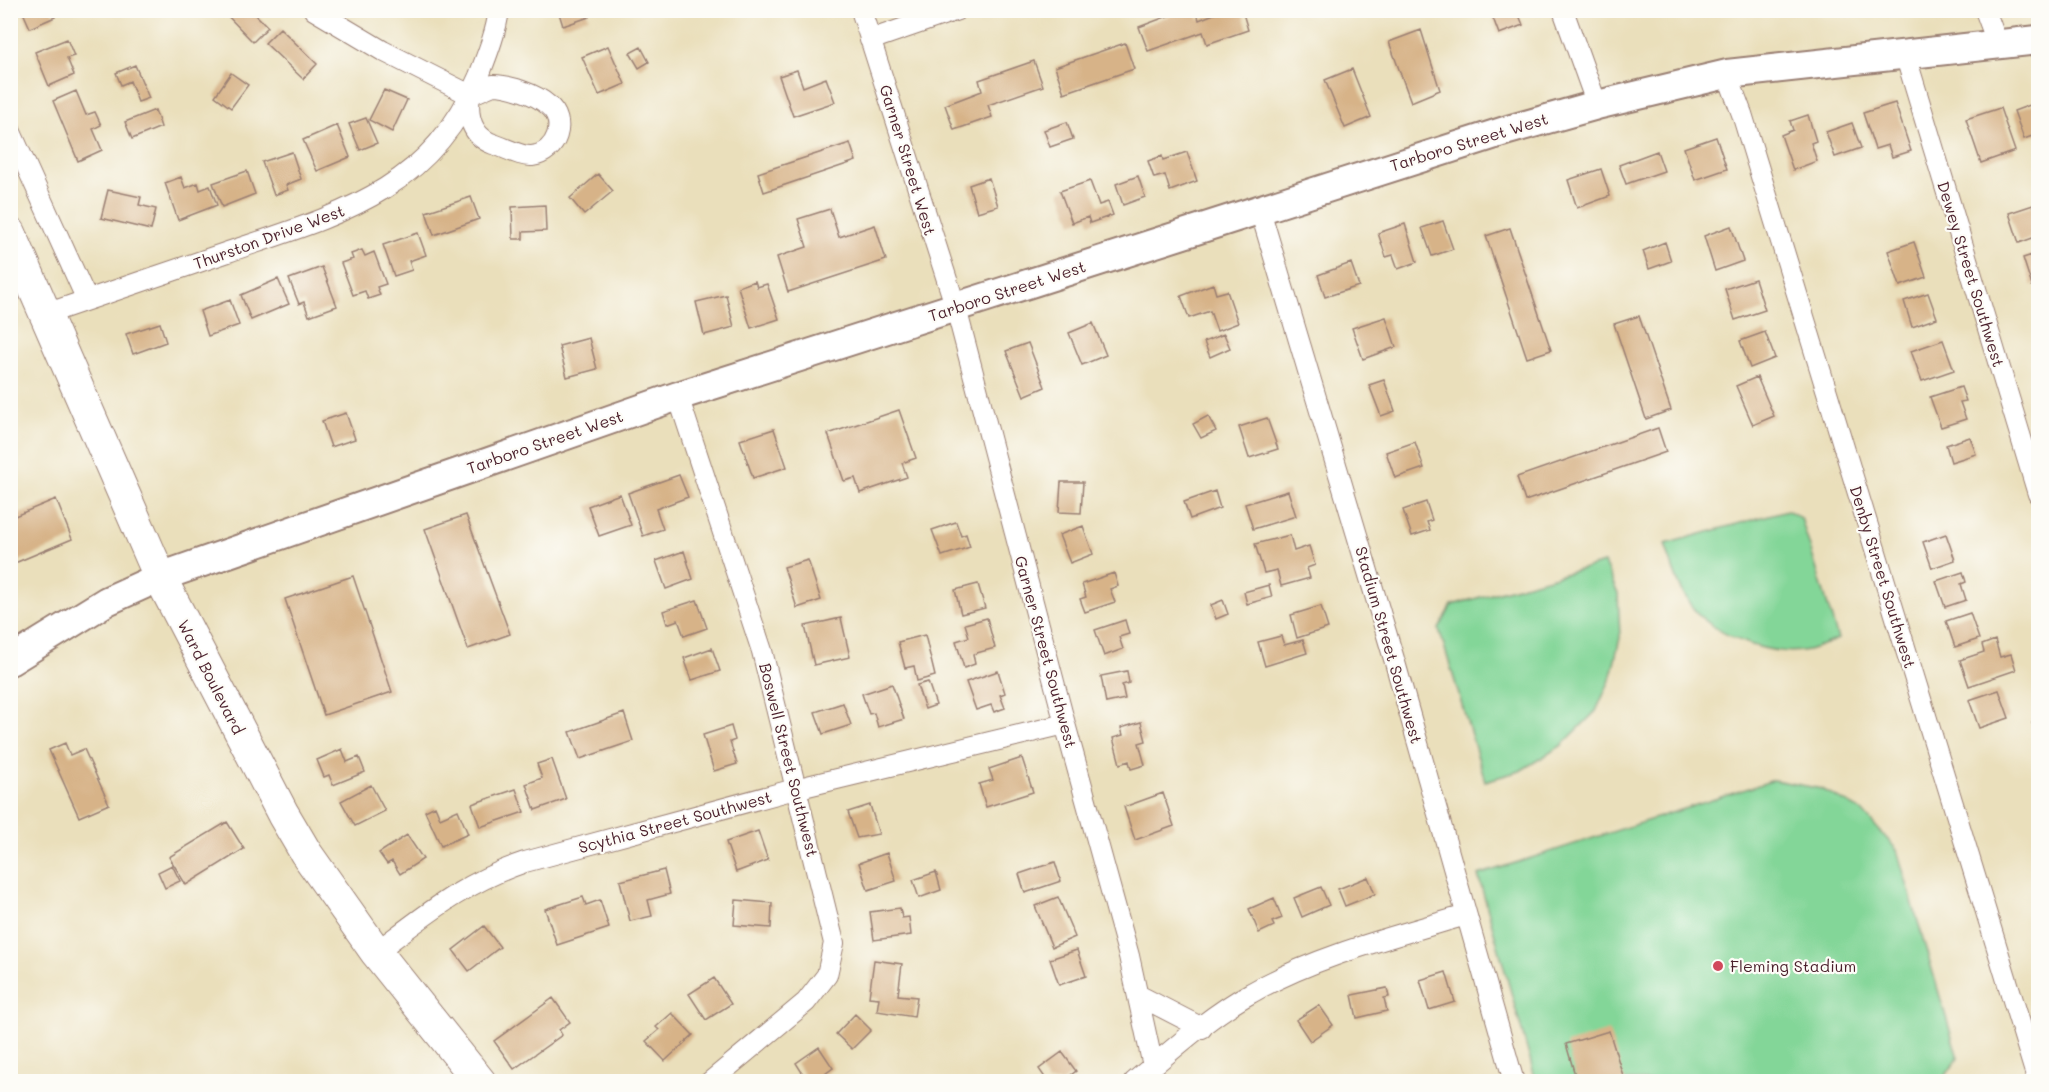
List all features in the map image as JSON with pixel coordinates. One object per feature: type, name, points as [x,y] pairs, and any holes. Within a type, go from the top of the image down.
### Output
[{"type":"main road","name":"Tarboro Street West","points":[[10,661],[107,601],[160,577],[678,396],[1260,210],[1367,173],[1597,105],[1727,74],[2038,40]]},
{"type":"main road","name":"Ward Boulevard","points":[[10,233],[160,577],[283,814],[306,853],[376,952],[480,1082]]},
{"type":"street","points":[[314,10],[382,51],[470,95]]},
{"type":"street","name":"Thurston Drive West","points":[[46,314],[331,217],[391,186],[421,162],[460,116],[491,47],[499,10]]},
{"type":"street","name":"Garner Street West","points":[[861,10],[956,308]]},
{"type":"street","points":[[870,40],[957,10]]},
{"type":"street","points":[[1563,10],[1597,105]]},
{"type":"street","points":[[1985,10],[1998,45]]},
{"type":"street","name":"Dewey Street Southwest","points":[[1905,54],[2038,494]]},
{"type":"street","name":"Denby Street Southwest","points":[[1727,74],[1742,114],[2034,1079]]},
{"type":"street","points":[[503,85],[541,101],[556,113],[559,130],[555,141],[542,153],[530,156],[484,140],[471,124],[468,111],[470,95],[483,88],[503,85]]},
{"type":"street","points":[[10,130],[87,300]]},
{"type":"street","name":"Stadium Street Southwest","points":[[1260,210],[1395,659],[1514,1082]]},
{"type":"street","name":"Garner Street Southwest","points":[[956,308],[1138,994],[1153,1066]]},
{"type":"street","name":"Boswell Street Southwest","points":[[678,396],[762,651],[795,789],[832,925],[834,943],[827,975],[806,1002],[710,1082]]},
{"type":"street","name":"Scythia Street Southwest","points":[[376,952],[457,892],[496,872],[795,789],[1065,724]]},
{"type":"street","points":[[1134,1082],[1232,1005],[1280,977],[1370,944],[1466,915]]},
{"type":"street","points":[[1138,994],[1202,1028]]},
{"type":"green space","points":[[1787,510],[1801,518],[1838,639],[1808,650],[1795,652],[1751,645],[1724,633],[1701,617],[1683,592],[1665,544]]},
{"type":"green space","points":[[1604,563],[1618,594],[1620,638],[1610,680],[1596,711],[1561,746],[1520,771],[1485,781],[1439,629],[1452,605]]},
{"type":"green space","name":"Fleming Stadium","points":[[1774,780],[1822,789],[1862,811],[1897,850],[1958,1058],[1942,1081],[1536,1081],[1478,875]]},
{"type":"building","points":[[22,10],[52,10],[55,17],[30,28]]},
{"type":"building","points":[[222,10],[251,10],[268,27],[253,42]]},
{"type":"building","points":[[558,10],[586,10],[589,17],[563,26]]},
{"type":"building","points":[[1184,10],[1196,10],[1199,20],[1224,10],[1242,10],[1248,30],[1207,44],[1203,32],[1148,51],[1139,27]]},
{"type":"building","points":[[1490,10],[1517,10],[1523,25],[1499,34]]},
{"type":"building","points":[[280,28],[317,64],[303,79],[265,43]]},
{"type":"building","points":[[1421,30],[1440,90],[1411,102],[1389,42]]},
{"type":"building","points":[[67,39],[74,56],[67,58],[74,75],[49,86],[35,52]]},
{"type":"building","points":[[1125,43],[1134,69],[1064,93],[1055,67]]},
{"type":"building","points":[[608,46],[625,84],[599,95],[582,57]]},
{"type":"building","points":[[641,47],[649,62],[639,68],[630,53]]},
{"type":"building","points":[[1034,61],[1043,86],[988,105],[992,117],[954,130],[945,105],[982,91],[979,80]]},
{"type":"building","points":[[135,65],[149,98],[138,102],[130,81],[121,85],[116,73]]},
{"type":"building","points":[[1352,69],[1371,117],[1345,128],[1325,80]]},
{"type":"building","points":[[797,70],[803,87],[826,78],[835,102],[793,116],[779,76]]},
{"type":"building","points":[[231,73],[248,85],[231,108],[215,96]]},
{"type":"building","points":[[384,90],[407,100],[392,132],[369,120]]},
{"type":"building","points":[[76,91],[86,115],[95,112],[101,125],[93,129],[102,150],[78,161],[53,101]]},
{"type":"building","points":[[2038,102],[2038,134],[2024,139],[2014,111]]},
{"type":"building","points":[[1895,103],[1911,151],[1892,157],[1888,145],[1875,149],[1863,113]]},
{"type":"building","points":[[2000,108],[2015,151],[1981,163],[1966,119]]},
{"type":"building","points":[[155,110],[161,127],[132,139],[125,122]]},
{"type":"building","points":[[1808,115],[1816,141],[1811,143],[1817,161],[1793,170],[1781,135],[1793,130],[1790,121]]},
{"type":"building","points":[[366,118],[377,143],[360,150],[349,124]]},
{"type":"building","points":[[1067,122],[1073,139],[1050,147],[1044,130]]},
{"type":"building","points":[[1852,123],[1861,148],[1835,157],[1826,132]]},
{"type":"building","points":[[337,125],[350,157],[317,171],[303,140]]},
{"type":"building","points":[[1716,137],[1727,169],[1695,180],[1684,148]]},
{"type":"building","points":[[850,143],[856,161],[764,192],[758,173]]},
{"type":"building","points":[[1657,151],[1664,171],[1626,184],[1619,165]]},
{"type":"building","points":[[292,152],[301,179],[286,185],[288,190],[274,195],[262,162]]},
{"type":"building","points":[[1187,152],[1197,181],[1170,191],[1165,175],[1154,178],[1148,161],[1162,156],[1163,160]]},
{"type":"building","points":[[1601,169],[1610,196],[1577,208],[1568,180]]},
{"type":"building","points":[[247,171],[255,194],[222,207],[213,183]]},
{"type":"building","points":[[598,174],[613,191],[584,215],[570,198]]},
{"type":"building","points":[[1138,176],[1145,197],[1123,205],[1116,184]]},
{"type":"building","points":[[181,177],[185,188],[198,183],[200,190],[210,186],[217,205],[178,220],[165,183]]},
{"type":"building","points":[[989,178],[998,206],[977,212],[969,185]]},
{"type":"building","points":[[1090,181],[1099,205],[1108,202],[1113,215],[1090,223],[1088,217],[1072,223],[1060,191]]},
{"type":"building","points":[[108,190],[141,197],[139,205],[156,209],[151,230],[101,218]]},
{"type":"building","points":[[471,197],[479,219],[434,235],[426,212]]},
{"type":"building","points":[[2036,204],[2038,236],[2019,243],[2009,213]]},
{"type":"building","points":[[545,205],[546,231],[523,232],[523,239],[513,239],[512,207]]},
{"type":"building","points":[[830,209],[839,237],[875,225],[886,260],[788,292],[777,257],[807,247],[798,219]]},
{"type":"building","points":[[1443,221],[1453,249],[1432,256],[1422,228]]},
{"type":"building","points":[[1405,224],[1417,262],[1398,269],[1393,255],[1386,257],[1378,233]]},
{"type":"building","points":[[1731,226],[1743,261],[1715,271],[1704,236]]},
{"type":"building","points":[[1510,228],[1551,350],[1527,358],[1486,236]]},
{"type":"building","points":[[418,233],[426,255],[409,261],[412,270],[394,276],[383,245]]},
{"type":"building","points":[[1665,242],[1671,261],[1649,269],[1643,251]]},
{"type":"building","points":[[1914,242],[1926,277],[1900,286],[1888,251]]},
{"type":"building","points":[[362,250],[365,256],[374,252],[386,284],[377,287],[380,295],[368,299],[365,291],[353,295],[341,263],[353,259],[351,254]]},
{"type":"building","points":[[2038,253],[2038,283],[2032,286],[2023,258]]},
{"type":"building","points":[[1351,263],[1359,286],[1325,297],[1318,275]]},
{"type":"building","points":[[322,267],[337,306],[309,316],[304,302],[299,304],[289,279]]},
{"type":"building","points":[[278,279],[289,304],[251,320],[241,295]]},
{"type":"building","points":[[1755,279],[1765,310],[1735,320],[1725,289]]},
{"type":"building","points":[[755,281],[757,287],[767,284],[779,319],[751,328],[738,287]]},
{"type":"building","points":[[1213,284],[1216,294],[1227,291],[1238,323],[1217,331],[1210,311],[1189,318],[1181,296]]},
{"type":"building","points":[[1928,293],[1937,318],[1912,327],[1904,301]]},
{"type":"building","points":[[726,295],[734,327],[704,335],[696,302]]},
{"type":"building","points":[[230,300],[239,325],[208,336],[200,311]]},
{"type":"building","points":[[1639,316],[1671,410],[1646,419],[1614,324]]},
{"type":"building","points":[[1386,317],[1396,347],[1363,359],[1352,328]]},
{"type":"building","points":[[160,323],[166,342],[133,354],[126,334]]},
{"type":"building","points":[[1093,323],[1106,355],[1082,365],[1069,333]]},
{"type":"building","points":[[1765,332],[1775,358],[1750,368],[1740,341]]},
{"type":"building","points":[[1224,334],[1230,348],[1210,357],[1204,342]]},
{"type":"building","points":[[589,338],[597,369],[567,377],[559,346]]},
{"type":"building","points":[[1943,340],[1954,370],[1922,381],[1911,351]]},
{"type":"building","points":[[1028,343],[1045,387],[1024,396],[1006,351]]},
{"type":"building","points":[[1757,377],[1774,416],[1753,425],[1736,386]]},
{"type":"building","points":[[1384,380],[1395,411],[1381,416],[1369,385]]},
{"type":"building","points":[[1961,387],[1966,401],[1960,402],[1966,419],[1941,427],[1930,397]]},
{"type":"building","points":[[899,410],[916,458],[902,463],[907,477],[860,493],[855,478],[844,481],[828,434]]},
{"type":"building","points":[[346,413],[355,439],[331,447],[322,421]]},
{"type":"building","points":[[1208,416],[1216,431],[1201,438],[1193,424]]},
{"type":"building","points":[[1267,418],[1278,449],[1249,458],[1239,427]]},
{"type":"building","points":[[1658,428],[1666,452],[1525,501],[1517,477]]},
{"type":"building","points":[[774,429],[787,467],[753,478],[740,440]]},
{"type":"building","points":[[1970,437],[1976,454],[1951,462],[1946,445]]},
{"type":"building","points":[[1415,442],[1424,468],[1395,478],[1386,452]]},
{"type":"building","points":[[679,475],[688,497],[656,509],[663,529],[643,536],[628,493]]},
{"type":"building","points":[[1061,482],[1083,482],[1081,513],[1059,512]]},
{"type":"building","points":[[1215,491],[1220,508],[1190,519],[1184,502]]},
{"type":"building","points":[[1288,491],[1296,516],[1253,529],[1245,504]]},
{"type":"building","points":[[620,494],[631,525],[599,536],[588,506]]},
{"type":"building","points":[[56,499],[72,539],[10,565],[10,518]]},
{"type":"building","points":[[1426,502],[1432,520],[1427,522],[1430,530],[1412,536],[1403,510]]},
{"type":"building","points":[[466,515],[510,634],[468,649],[425,529]]},
{"type":"building","points":[[956,522],[961,536],[966,534],[970,547],[942,556],[932,530]]},
{"type":"building","points":[[1083,526],[1093,554],[1070,563],[1059,535]]},
{"type":"building","points":[[1946,534],[1955,560],[1932,568],[1923,542]]},
{"type":"building","points":[[1290,535],[1294,551],[1309,546],[1315,565],[1307,568],[1310,578],[1281,586],[1277,570],[1264,573],[1255,544]]},
{"type":"building","points":[[684,551],[693,579],[666,589],[656,561]]},
{"type":"building","points":[[808,560],[821,600],[797,608],[784,567]]},
{"type":"building","points":[[1963,572],[1966,582],[1961,584],[1966,600],[1945,607],[1936,581]]},
{"type":"building","points":[[1114,573],[1118,586],[1110,589],[1115,602],[1085,612],[1080,599],[1086,597],[1082,584]]},
{"type":"building","points":[[353,576],[392,692],[324,715],[285,599]]},
{"type":"building","points":[[978,584],[985,608],[961,614],[955,590]]},
{"type":"building","points":[[1269,585],[1272,597],[1247,604],[1244,592]]},
{"type":"building","points":[[697,600],[707,628],[684,636],[678,620],[667,624],[663,611]]},
{"type":"building","points":[[1223,600],[1228,614],[1216,619],[1211,605]]},
{"type":"building","points":[[1321,606],[1328,628],[1297,638],[1291,615]]},
{"type":"building","points":[[1970,613],[1979,639],[1955,647],[1946,621]]},
{"type":"building","points":[[841,618],[850,657],[814,665],[805,626]]},
{"type":"building","points":[[987,618],[995,648],[973,654],[975,664],[964,668],[956,641],[969,637],[965,624]]},
{"type":"building","points":[[1125,620],[1129,634],[1119,637],[1123,649],[1104,656],[1095,630]]},
{"type":"building","points":[[925,635],[935,676],[917,681],[914,666],[905,668],[898,642]]},
{"type":"building","points":[[1281,636],[1284,645],[1303,640],[1307,653],[1265,666],[1258,642]]},
{"type":"building","points":[[1995,640],[2000,657],[2011,654],[2016,670],[1969,686],[1960,660],[1984,652],[1982,645]]},
{"type":"building","points":[[712,648],[720,671],[692,680],[684,658]]},
{"type":"building","points":[[998,671],[1005,693],[1000,695],[1005,708],[994,712],[991,705],[976,710],[966,682]]},
{"type":"building","points":[[1127,671],[1129,683],[1122,685],[1125,699],[1106,703],[1101,676]]},
{"type":"building","points":[[928,682],[936,705],[925,709],[917,685]]},
{"type":"building","points":[[892,684],[904,719],[878,727],[874,713],[869,714],[862,694]]},
{"type":"building","points":[[1999,690],[2009,718],[1979,728],[1969,700]]},
{"type":"building","points":[[843,703],[851,725],[823,734],[815,712]]},
{"type":"building","points":[[624,713],[633,741],[580,759],[570,732]]},
{"type":"building","points":[[2038,721],[2038,740],[2032,723]]},
{"type":"building","points":[[1141,722],[1146,741],[1139,743],[1145,765],[1131,769],[1129,761],[1120,764],[1113,738],[1123,735],[1121,728]]},
{"type":"building","points":[[731,726],[735,740],[730,742],[737,764],[714,771],[703,735]]},
{"type":"building","points":[[65,743],[70,755],[84,749],[109,804],[79,817],[49,750]]},
{"type":"building","points":[[342,749],[347,762],[359,757],[365,772],[333,785],[329,775],[324,777],[317,760]]},
{"type":"building","points":[[1022,758],[1033,792],[986,807],[979,784],[993,780],[989,769]]},
{"type":"building","points":[[552,759],[566,799],[535,810],[526,784],[542,778],[537,764]]},
{"type":"building","points":[[371,785],[385,811],[355,826],[341,801]]},
{"type":"building","points":[[516,789],[524,812],[480,827],[472,804]]},
{"type":"building","points":[[1163,793],[1174,826],[1135,840],[1124,807]]},
{"type":"building","points":[[870,805],[879,834],[857,838],[848,812]]},
{"type":"building","points":[[435,806],[440,818],[458,810],[468,834],[441,846],[425,811]]},
{"type":"building","points":[[227,822],[244,849],[186,885],[169,857]]},
{"type":"building","points":[[758,831],[768,860],[736,872],[726,842]]},
{"type":"building","points":[[407,835],[423,859],[400,874],[392,861],[387,864],[379,853]]},
{"type":"building","points":[[887,853],[896,881],[868,890],[859,863]]},
{"type":"building","points":[[1055,862],[1061,881],[1025,893],[1019,874]]},
{"type":"building","points":[[172,865],[180,881],[165,888],[158,872]]},
{"type":"building","points":[[664,870],[670,894],[648,900],[652,916],[630,921],[620,881]]},
{"type":"building","points":[[936,872],[941,890],[919,898],[913,880]]},
{"type":"building","points":[[1368,877],[1375,894],[1345,906],[1338,889]]},
{"type":"building","points":[[1321,887],[1329,905],[1302,917],[1294,898]]},
{"type":"building","points":[[583,897],[586,905],[600,900],[609,928],[557,945],[545,909]]},
{"type":"building","points":[[1058,897],[1075,937],[1052,947],[1035,906]]},
{"type":"building","points":[[1274,898],[1282,918],[1272,922],[1274,926],[1259,933],[1249,909]]},
{"type":"building","points":[[736,900],[772,903],[771,928],[734,925]]},
{"type":"building","points":[[900,908],[902,918],[909,917],[911,935],[874,940],[870,912]]},
{"type":"building","points":[[484,926],[500,947],[469,971],[453,950]]},
{"type":"building","points":[[1077,950],[1086,976],[1059,985],[1050,959]]},
{"type":"building","points":[[874,960],[902,964],[898,995],[917,997],[914,1017],[877,1011],[879,998],[869,997]]},
{"type":"building","points":[[1446,972],[1455,1002],[1429,1010],[1420,980]]},
{"type":"building","points":[[714,978],[731,1004],[706,1020],[689,994]]},
{"type":"building","points":[[1387,988],[1389,997],[1384,998],[1387,1011],[1357,1018],[1352,995]]},
{"type":"building","points":[[553,998],[570,1022],[559,1030],[562,1035],[514,1069],[494,1041]]},
{"type":"building","points":[[1319,1005],[1333,1025],[1310,1041],[1296,1020]]},
{"type":"building","points":[[672,1013],[693,1035],[665,1061],[646,1041],[659,1030],[656,1027]]},
{"type":"building","points":[[855,1014],[871,1030],[852,1049],[836,1034]]},
{"type":"building","points":[[1609,1031],[1625,1082],[1577,1082],[1566,1044]]},
{"type":"building","points":[[819,1047],[833,1068],[814,1082],[808,1082],[796,1063]]},
{"type":"building","points":[[1062,1052],[1076,1071],[1062,1082],[1048,1082],[1039,1069]]},
{"type":"place","name":"Fleming Stadium","points":[[1718,966]]}]
